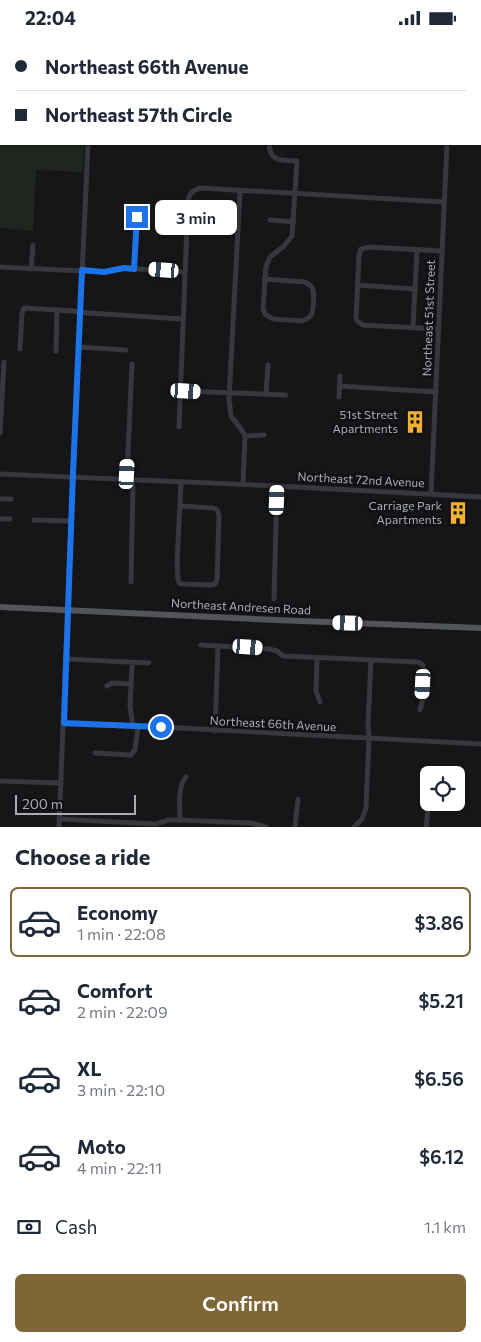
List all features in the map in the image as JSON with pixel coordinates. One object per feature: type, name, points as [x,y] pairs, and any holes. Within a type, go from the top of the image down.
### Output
[{"type":"main road","name":"Northeast Andresen Road","points":[[0,607],[481,628]]},
{"type":"street","points":[[59,827],[88,145]]},
{"type":"street","points":[[264,279],[310,284],[314,296],[312,313],[308,319],[301,321],[273,319],[263,309],[264,279],[266,266],[270,257],[284,246],[292,236],[297,161],[279,160],[270,152],[269,145]]},
{"type":"street","name":"Northeast 51st Street","points":[[431,494],[447,145]]},
{"type":"street","points":[[179,427],[184,272],[188,201],[192,191],[201,188],[444,202]]},
{"type":"street","points":[[240,191],[229,409],[231,416],[245,436],[243,485]]},
{"type":"street","points":[[134,269],[137,217]]},
{"type":"street","points":[[270,220],[294,222]]},
{"type":"street","points":[[31,269],[33,245]]},
{"type":"street","points":[[439,329],[363,325],[358,322],[356,318],[358,255],[361,249],[369,247],[442,251]]},
{"type":"street","points":[[413,327],[417,250]]},
{"type":"street","points":[[0,267],[104,272],[124,268],[184,272]]},
{"type":"street","points":[[357,285],[415,289]]},
{"type":"street","points":[[20,349],[22,313],[24,308],[182,319]]},
{"type":"street","points":[[56,351],[57,310]]},
{"type":"street","points":[[78,347],[126,350]]},
{"type":"street","points":[[0,433],[4,362]]},
{"type":"street","points":[[131,582],[133,486],[127,474],[132,364]]},
{"type":"street","points":[[266,394],[268,365]]},
{"type":"street","points":[[339,397],[340,376]]},
{"type":"street","points":[[339,386],[436,392]]},
{"type":"street","points":[[181,391],[286,395]]},
{"type":"street","points":[[245,436],[264,435]]},
{"type":"street","name":"Northeast 72nd Avenue","points":[[0,473],[481,497]]},
{"type":"street","points":[[180,506],[217,509],[219,515],[217,580],[215,584],[179,583],[177,563],[181,482]]},
{"type":"street","points":[[274,599],[277,486]]},
{"type":"street","points":[[0,499],[11,499]]},
{"type":"street","points":[[0,519],[10,519]]},
{"type":"street","points":[[34,520],[71,521]]},
{"type":"street","points":[[202,645],[269,649],[277,651],[283,656],[418,663],[423,665],[420,710]]},
{"type":"street","points":[[215,731],[218,646]]},
{"type":"street","points":[[317,658],[316,691],[320,702]]},
{"type":"street","points":[[66,659],[149,663]]},
{"type":"street","points":[[354,827],[362,819],[366,808],[371,660]]},
{"type":"street","points":[[95,753],[132,755],[134,751],[135,727],[130,706],[132,667]]},
{"type":"street","points":[[107,686],[112,683],[131,684]]},
{"type":"street","name":"Northeast 66th Avenue","points":[[64,723],[481,744]]},
{"type":"street","points":[[180,820],[181,788],[186,777]]},
{"type":"street","points":[[0,781],[61,783]]},
{"type":"street","points":[[296,827],[298,799]]},
{"type":"street","points":[[426,827],[428,811]]},
{"type":"street","points":[[60,819],[156,824],[168,820],[180,820],[251,823],[266,827]]},
{"type":"shaded area","points":[[0,145],[84,145],[83,172],[36,170],[33,231],[0,228]]},
{"type":"place","name":"51st Street Apartments","points":[[415,422]]},
{"type":"place","name":"Carriage Park Apartments","points":[[458,513]]},
{"type":"route","points":[[137,217],[134,269],[124,268],[104,272],[82,270],[64,723],[161,727]]}]
